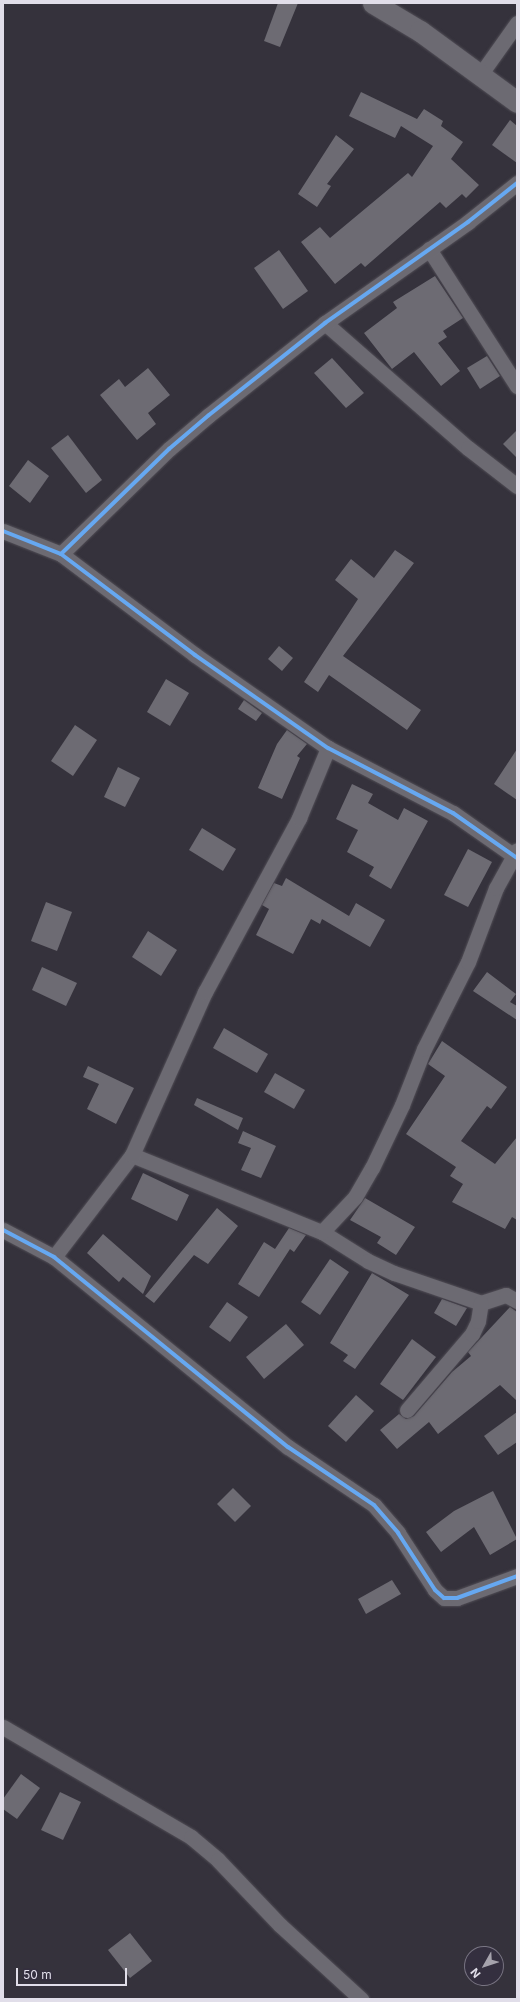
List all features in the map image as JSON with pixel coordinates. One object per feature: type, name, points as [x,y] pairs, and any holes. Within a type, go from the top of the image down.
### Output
[{"type":"main road","points":[[373,3],[420,31],[517,102]]},
{"type":"street","points":[[480,75],[517,23]]},
{"type":"street","points":[[61,554],[169,449],[325,323],[517,184]]},
{"type":"street","points":[[429,249],[517,386]]},
{"type":"street","points":[[325,323],[468,448],[517,486]]},
{"type":"street","points":[[3,531],[61,554],[195,655],[328,748],[453,813],[516,854],[496,888],[468,962],[424,1048],[402,1104],[372,1168],[355,1197],[322,1232]]},
{"type":"street","points":[[54,1257],[132,1155],[205,992],[299,818],[328,748]]},
{"type":"street","points":[[132,1155],[322,1232],[380,1268],[481,1303],[506,1295],[517,1301]]},
{"type":"street","points":[[3,1230],[54,1257],[288,1447],[374,1505],[398,1533],[435,1590],[444,1598],[457,1598],[517,1576]]},
{"type":"street","points":[[407,1410],[472,1334],[478,1321],[481,1303]]},
{"type":"street","points":[[3,1727],[190,1838],[218,1860],[280,1925],[362,1999]]},
{"type":"building","points":[[278,3],[298,3],[280,47],[264,41]]},
{"type":"building","points":[[361,92],[417,119],[424,109],[443,121],[441,126],[463,142],[451,159],[479,185],[466,198],[462,194],[446,208],[440,202],[365,267],[361,263],[335,284],[301,242],[320,227],[330,238],[408,173],[412,177],[433,146],[401,126],[395,138],[349,116]]},
{"type":"building","points":[[510,120],[517,126],[517,163],[492,145]]},
{"type":"building","points":[[336,135],[354,149],[327,184],[331,186],[317,207],[298,194]]},
{"type":"building","points":[[279,250],[308,291],[283,309],[254,268]]},
{"type":"building","points":[[435,276],[463,318],[443,331],[447,337],[438,343],[460,371],[441,386],[414,352],[392,369],[364,333],[397,308],[393,302]]},
{"type":"building","points":[[487,356],[500,376],[480,389],[467,368]]},
{"type":"building","points":[[332,358],[364,393],[346,408],[314,373]]},
{"type":"building","points":[[148,368],[170,395],[148,413],[156,424],[137,440],[100,395],[119,379],[125,387]]},
{"type":"building","points":[[517,430],[517,458],[503,444]]},
{"type":"building","points":[[68,435],[102,480],[86,493],[51,448]]},
{"type":"building","points":[[28,460],[49,476],[30,503],[9,486]]},
{"type":"building","points":[[395,550],[414,563],[343,656],[421,710],[407,730],[329,675],[318,692],[304,682],[358,599],[335,580],[351,559],[374,578]]},
{"type":"building","points":[[279,646],[293,658],[282,671],[268,659]]},
{"type":"building","points":[[166,679],[189,693],[170,726],[147,712]]},
{"type":"building","points":[[244,700],[262,713],[256,721],[238,709]]},
{"type":"building","points":[[75,725],[97,740],[73,776],[51,761]]},
{"type":"building","points":[[287,730],[307,744],[297,756],[300,758],[282,799],[258,788],[277,744]]},
{"type":"building","points":[[517,749],[517,800],[494,784]]},
{"type":"building","points":[[118,767],[140,778],[125,807],[104,797]]},
{"type":"building","points":[[352,784],[373,794],[368,803],[398,820],[404,808],[428,821],[391,889],[369,876],[374,867],[347,852],[358,830],[336,819]]},
{"type":"building","points":[[202,828],[236,849],[223,871],[189,850]]},
{"type":"building","points":[[468,849],[492,862],[468,907],[444,895]]},
{"type":"building","points":[[286,878],[349,916],[356,903],[385,920],[370,947],[322,919],[320,924],[311,919],[293,954],[256,935],[269,909],[262,905],[274,883],[282,886]]},
{"type":"building","points":[[46,902],[72,912],[57,951],[31,941]]},
{"type":"building","points":[[148,931],[177,950],[161,976],[132,957]]},
{"type":"building","points":[[42,967],[77,983],[66,1006],[32,990]]},
{"type":"building","points":[[487,972],[516,994],[510,1002],[517,1006],[517,1020],[473,991]]},
{"type":"building","points":[[224,1028],[268,1054],[257,1073],[213,1048]]},
{"type":"building","points":[[442,1041],[507,1087],[491,1109],[487,1106],[461,1141],[495,1164],[517,1137],[517,1220],[512,1217],[505,1229],[452,1202],[463,1184],[450,1176],[456,1167],[406,1134],[445,1076],[428,1064]]},
{"type":"building","points":[[88,1066],[134,1088],[116,1124],[87,1109],[99,1084],[83,1077]]},
{"type":"building","points":[[275,1073],[305,1090],[294,1109],[264,1092]]},
{"type":"building","points":[[197,1098],[243,1118],[238,1130],[194,1105]]},
{"type":"building","points":[[243,1131],[276,1146],[261,1178],[241,1170],[251,1148],[238,1143]]},
{"type":"building","points":[[143,1173],[189,1195],[177,1221],[131,1199]]},
{"type":"building","points":[[365,1198],[415,1227],[396,1255],[377,1243],[381,1237],[350,1220]]},
{"type":"building","points":[[217,1208],[238,1226],[208,1264],[194,1255],[154,1303],[145,1296]]},
{"type":"building","points":[[289,1228],[306,1235],[294,1252],[290,1249],[259,1297],[238,1284],[264,1242],[275,1249]]},
{"type":"building","points":[[103,1234],[151,1276],[143,1294],[123,1277],[119,1282],[87,1253]]},
{"type":"building","points":[[330,1259],[349,1272],[320,1315],[301,1302]]},
{"type":"building","points":[[372,1273],[409,1295],[355,1369],[343,1361],[348,1355],[330,1343]]},
{"type":"building","points":[[442,1299],[467,1308],[456,1326],[434,1313]]},
{"type":"building","points":[[227,1302],[248,1317],[230,1342],[209,1327]]},
{"type":"building","points":[[510,1307],[517,1312],[517,1401],[500,1385],[438,1434],[429,1422],[397,1449],[380,1430],[399,1414],[406,1419],[414,1416],[452,1372],[471,1356],[468,1352]]},
{"type":"building","points":[[286,1324],[304,1345],[264,1379],[246,1357]]},
{"type":"building","points":[[412,1339],[436,1357],[403,1400],[380,1384]]},
{"type":"building","points":[[356,1395],[374,1411],[346,1442],[328,1426]]},
{"type":"building","points":[[517,1412],[517,1442],[498,1455],[484,1436]]},
{"type":"building","points":[[233,1488],[251,1506],[235,1522],[217,1504]]},
{"type":"building","points":[[493,1491],[517,1539],[490,1555],[474,1527],[441,1552],[426,1532],[454,1511]]},
{"type":"building","points":[[392,1580],[401,1594],[366,1614],[358,1599]]},
{"type":"building","points":[[21,1774],[40,1788],[17,1819],[3,1809],[3,1799]]},
{"type":"building","points":[[60,1792],[81,1802],[63,1840],[41,1830]]},
{"type":"building","points":[[130,1933],[152,1961],[130,1978],[108,1950]]},
{"type":"cycle path","points":[[61,554],[169,449],[209,415],[325,323],[468,222],[517,183]]},
{"type":"cycle path","points":[[3,531],[61,554],[195,655],[328,748],[453,813],[517,858]]},
{"type":"cycle path","points":[[3,1230],[54,1257],[288,1447],[374,1505],[398,1533],[435,1590],[444,1598],[457,1598],[517,1576]]}]
